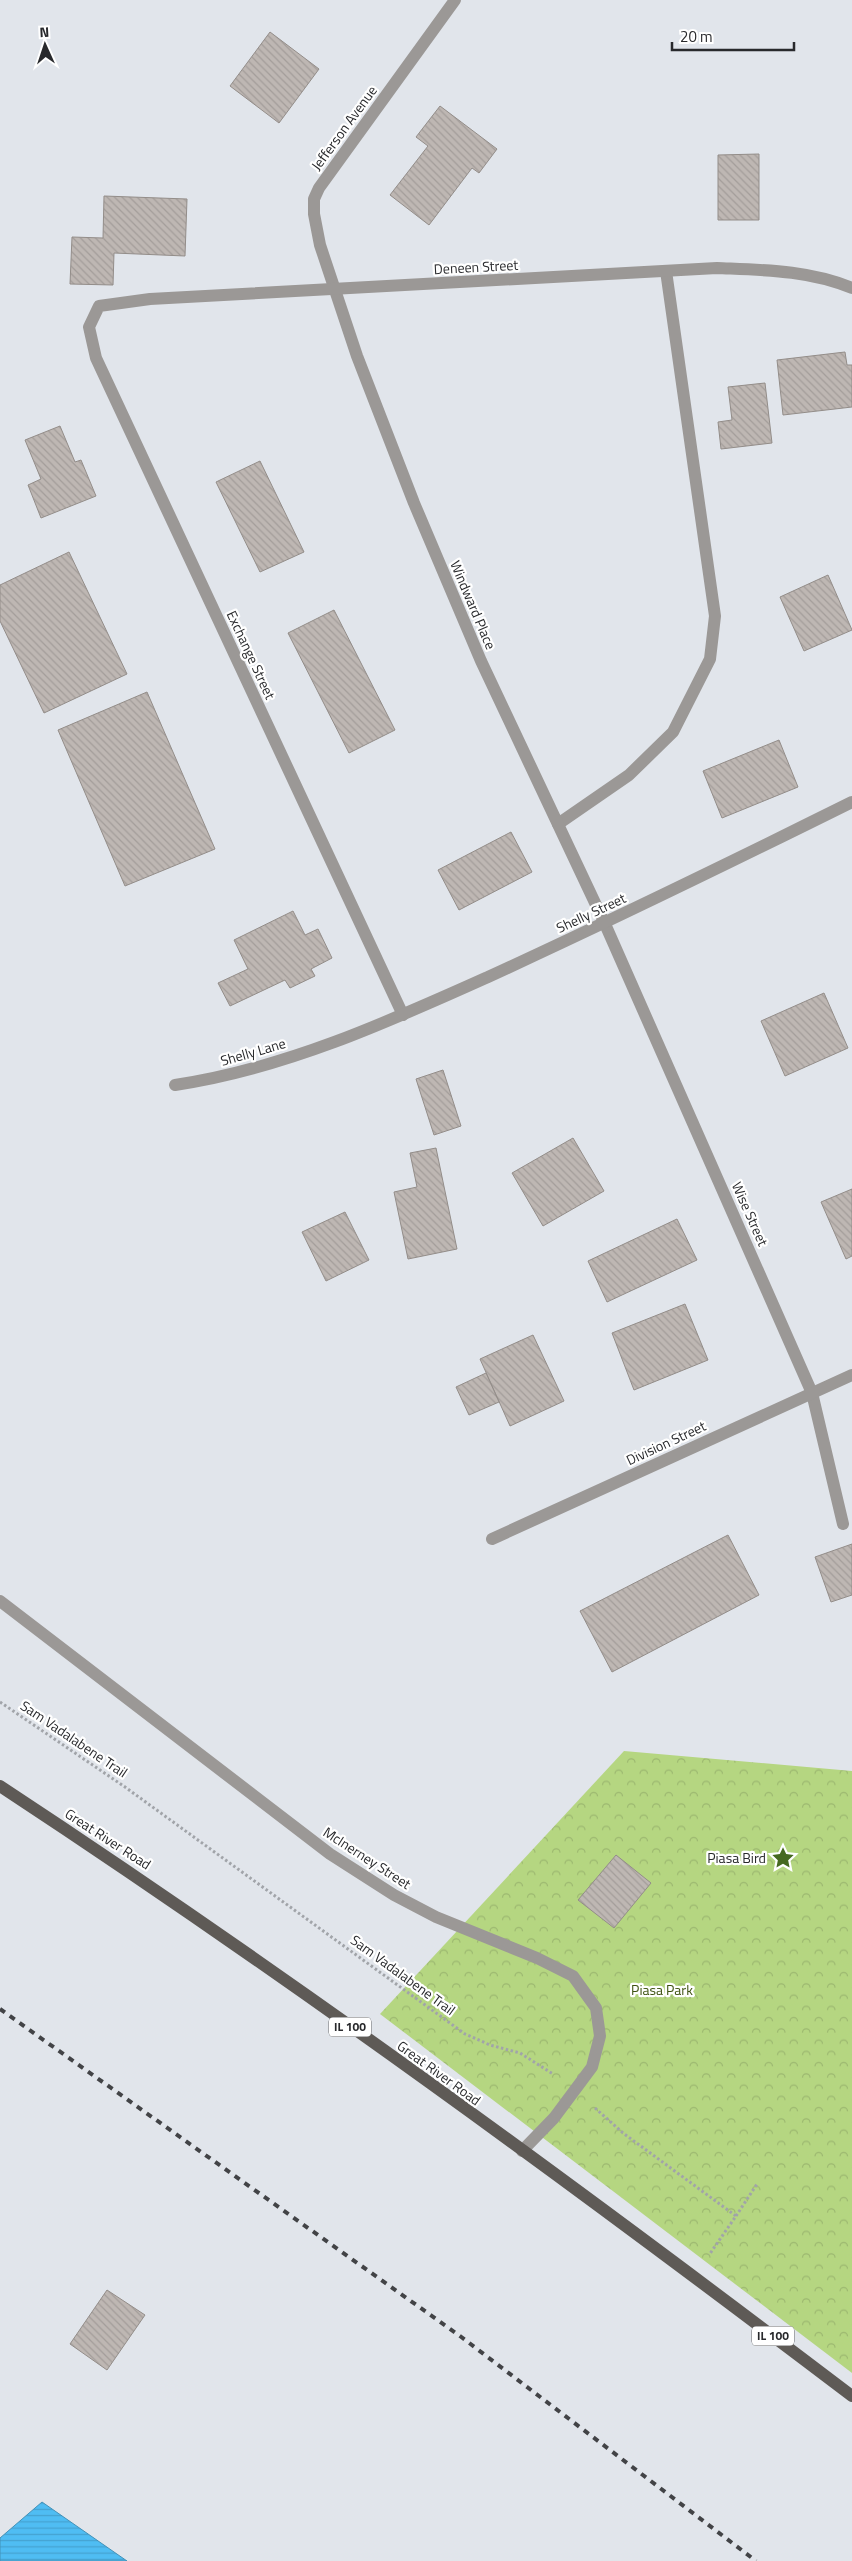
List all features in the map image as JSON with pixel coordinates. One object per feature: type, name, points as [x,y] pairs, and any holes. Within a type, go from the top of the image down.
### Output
[{"type":"main road","name":"Great River Road","points":[[0,1786],[164,1894],[694,2276],[852,2396]]},
{"type":"street","name":"Jefferson Avenue","points":[[334,290],[320,245],[314,214],[314,200],[319,188],[455,0]]},
{"type":"street","name":"Deneen Street","points":[[99,306],[150,299],[717,268],[787,271],[833,280],[852,288]]},
{"type":"street","points":[[558,824],[629,775],[673,732],[710,659],[716,616],[666,270]]},
{"type":"street","name":"Windward Place","points":[[334,290],[357,356],[421,521],[481,661],[605,924]]},
{"type":"street","name":"Exchange Street","points":[[99,306],[89,327],[96,358],[403,1015]]},
{"type":"street","name":"Shelly Street","points":[[338,1039],[403,1015],[605,924],[852,802]]},
{"type":"street","name":"Wise Street","points":[[605,924],[812,1393],[843,1524]]},
{"type":"street","name":"Shelly Lane","points":[[175,1085],[204,1081],[274,1063],[338,1039]]},
{"type":"street","name":"Division Street","points":[[492,1539],[852,1375]]},
{"type":"street","name":"McInerney Street","points":[[0,1601],[330,1854],[394,1895],[436,1917],[537,1958],[573,1976],[596,2008],[600,2036],[592,2067],[554,2118],[522,2151]]},
{"type":"path","name":"Sam Vadalabene Trail","points":[[0,1702],[125,1787],[465,2034],[490,2045],[520,2053],[575,2090],[623,2133],[736,2216]]},
{"type":"path","points":[[694,2276],[757,2184]]},
{"type":"green space","name":"Piasa Park","points":[[624,1751],[852,1771],[852,2373],[380,2014]]},
{"type":"water","points":[[42,2502],[127,2561],[0,2561],[0,2538]]},
{"type":"building","points":[[270,32],[319,69],[279,123],[230,86]]},
{"type":"building","points":[[440,106],[497,149],[479,173],[472,168],[429,225],[390,195],[428,146],[416,137]]},
{"type":"building","points":[[759,154],[759,220],[718,220],[718,155]]},
{"type":"building","points":[[104,196],[187,199],[185,256],[114,253],[113,285],[70,284],[72,237],[103,238]]},
{"type":"building","points":[[845,352],[847,365],[852,365],[852,407],[783,415],[777,360]]},
{"type":"building","points":[[765,383],[772,443],[721,449],[718,422],[732,420],[728,387]]},
{"type":"building","points":[[60,426],[75,462],[81,460],[96,496],[41,518],[28,485],[41,479],[25,440]]},
{"type":"building","points":[[260,461],[304,552],[260,572],[216,482]]},
{"type":"building","points":[[69,552],[127,674],[44,713],[0,621],[0,585]]},
{"type":"building","points":[[828,575],[852,630],[804,651],[780,597]]},
{"type":"building","points":[[334,610],[395,730],[349,753],[288,633]]},
{"type":"building","points":[[147,692],[215,849],[125,886],[58,730]]},
{"type":"building","points":[[779,740],[798,787],[722,818],[703,771]]},
{"type":"building","points":[[511,832],[532,872],[459,910],[438,870]]},
{"type":"building","points":[[293,911],[305,935],[318,929],[332,958],[311,969],[315,976],[290,988],[285,980],[230,1006],[218,983],[248,969],[234,940]]},
{"type":"building","points":[[824,993],[848,1048],[785,1076],[761,1021]]},
{"type":"building","points":[[443,1070],[461,1126],[434,1135],[416,1079]]},
{"type":"building","points":[[573,1138],[604,1191],[543,1226],[512,1173]]},
{"type":"building","points":[[436,1148],[457,1249],[408,1259],[394,1192],[417,1187],[410,1153]]},
{"type":"building","points":[[852,1189],[852,1256],[846,1259],[821,1202]]},
{"type":"building","points":[[345,1212],[369,1260],[326,1281],[302,1232]]},
{"type":"building","points":[[677,1219],[697,1260],[607,1302],[588,1261]]},
{"type":"building","points":[[685,1304],[708,1360],[634,1390],[612,1333]]},
{"type":"building","points":[[533,1335],[564,1401],[510,1426],[480,1359]]},
{"type":"building","points":[[486,1373],[499,1402],[469,1415],[456,1387]]},
{"type":"building","points":[[728,1535],[759,1595],[612,1672],[580,1611]]},
{"type":"building","points":[[852,1544],[852,1595],[831,1602],[815,1557]]},
{"type":"building","points":[[616,1855],[651,1883],[614,1928],[578,1900]]},
{"type":"building","points":[[107,2290],[145,2315],[107,2370],[70,2344]]},
{"type":"railway","points":[[0,2009],[460,2336],[756,2561]]},
{"type":"place","name":"Piasa Bird","points":[[783,1858]]}]
